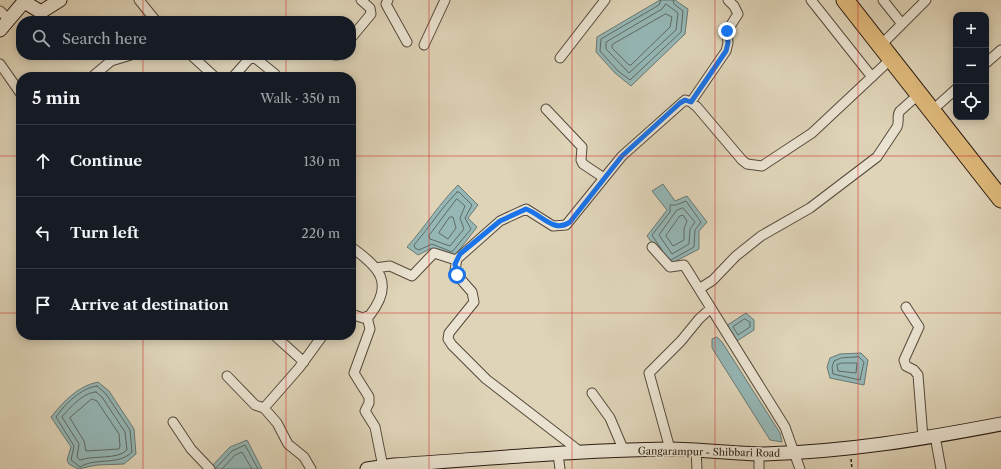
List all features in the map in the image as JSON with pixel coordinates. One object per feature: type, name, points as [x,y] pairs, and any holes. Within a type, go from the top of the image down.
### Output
[{"type":"highway","points":[[845,0],[936,107],[1001,189]]},
{"type":"highway","points":[[852,0],[892,58],[1001,199]]},
{"type":"main road","points":[[3,21],[26,2],[41,12],[60,0]]},
{"type":"main road","name":"Gangarampur - Shibbari Road","points":[[367,469],[558,454],[670,449],[759,453],[795,452],[865,446],[929,437],[1001,424]]},
{"type":"street","points":[[139,0],[152,16]]},
{"type":"street","points":[[356,32],[371,14],[370,8],[361,0]]},
{"type":"street","points":[[388,0],[386,4],[407,42]]},
{"type":"street","points":[[424,45],[445,0]]},
{"type":"street","points":[[560,58],[605,0]]},
{"type":"street","points":[[691,102],[726,51],[728,43],[727,31],[738,14],[734,6],[728,0]]},
{"type":"street","points":[[811,0],[872,76]]},
{"type":"street","points":[[883,0],[902,24]]},
{"type":"street","points":[[883,43],[926,0]]},
{"type":"street","points":[[989,60],[1001,50]]},
{"type":"street","points":[[582,453],[477,372],[448,339],[449,333],[472,306],[474,296],[457,275],[455,270],[456,260],[460,254],[500,221],[526,209],[532,211],[554,226],[566,225],[622,156],[685,100],[691,102],[742,160],[747,164],[762,166],[812,133],[892,58]]},
{"type":"street","points":[[98,72],[114,60]]},
{"type":"street","points":[[197,60],[210,72]]},
{"type":"street","points":[[237,72],[247,60]]},
{"type":"street","points":[[258,60],[272,72]]},
{"type":"street","points":[[0,64],[16,87]]},
{"type":"street","points":[[936,107],[953,92]]},
{"type":"street","points":[[699,289],[713,280],[736,256],[761,236],[810,208],[877,157],[899,124],[898,114],[900,110],[920,94]]},
{"type":"street","points":[[546,108],[582,147],[581,160],[583,164],[604,178]]},
{"type":"street","points":[[652,247],[670,267],[684,265],[785,427],[800,469]]},
{"type":"street","points":[[356,251],[367,259],[383,280],[383,286],[373,311],[367,317]]},
{"type":"street","points":[[375,268],[390,266],[412,276],[434,253],[438,252],[456,260]]},
{"type":"street","points":[[906,307],[919,327],[904,360],[906,366],[914,370],[918,375],[929,437],[941,469]]},
{"type":"street","points":[[670,449],[649,372],[681,341],[699,319],[711,308]]},
{"type":"street","points":[[356,315],[367,317]]},
{"type":"street","points":[[367,317],[370,329],[354,373],[369,397],[369,402],[365,411],[375,427],[383,467]]},
{"type":"street","points":[[280,340],[304,362]]},
{"type":"street","points":[[264,408],[304,362],[319,340]]},
{"type":"street","points":[[227,376],[255,405],[264,408],[277,423],[288,444],[307,460],[311,469]]},
{"type":"street","points":[[592,393],[610,418],[624,451]]},
{"type":"street","points":[[172,422],[191,449],[210,469]]},
{"type":"street","points":[[696,450],[698,469]]},
{"type":"street","points":[[759,453],[759,469]]},
{"type":"street","points":[[558,454],[560,469]]},
{"type":"water","points":[[660,0],[675,0],[688,9],[685,34],[631,86],[615,73],[596,52],[597,37]]},
{"type":"water","points":[[663,184],[675,201],[687,196],[707,222],[699,231],[699,249],[668,265],[647,236],[667,210],[652,191]]},
{"type":"water","points":[[458,185],[478,205],[468,218],[477,227],[453,258],[432,248],[418,255],[407,247]]},
{"type":"water","points":[[746,313],[754,320],[754,330],[737,341],[726,326]]},
{"type":"water","points":[[717,337],[722,342],[780,433],[782,442],[770,440],[712,348],[712,339]]},
{"type":"water","points":[[861,353],[868,360],[864,385],[830,378],[827,367],[830,358],[840,354]]},
{"type":"water","points":[[98,382],[109,391],[134,429],[136,454],[124,464],[97,465],[78,469],[69,464],[67,460],[71,447],[51,417],[72,395],[84,387]]},
{"type":"water","points":[[247,440],[262,469],[213,469],[211,467],[230,447]]},
{"type":"route","points":[[457,275],[455,264],[460,254],[506,217],[526,209],[532,211],[554,226],[560,227],[570,222],[622,156],[680,103],[685,100],[691,102],[726,51],[728,43],[727,31]]}]
